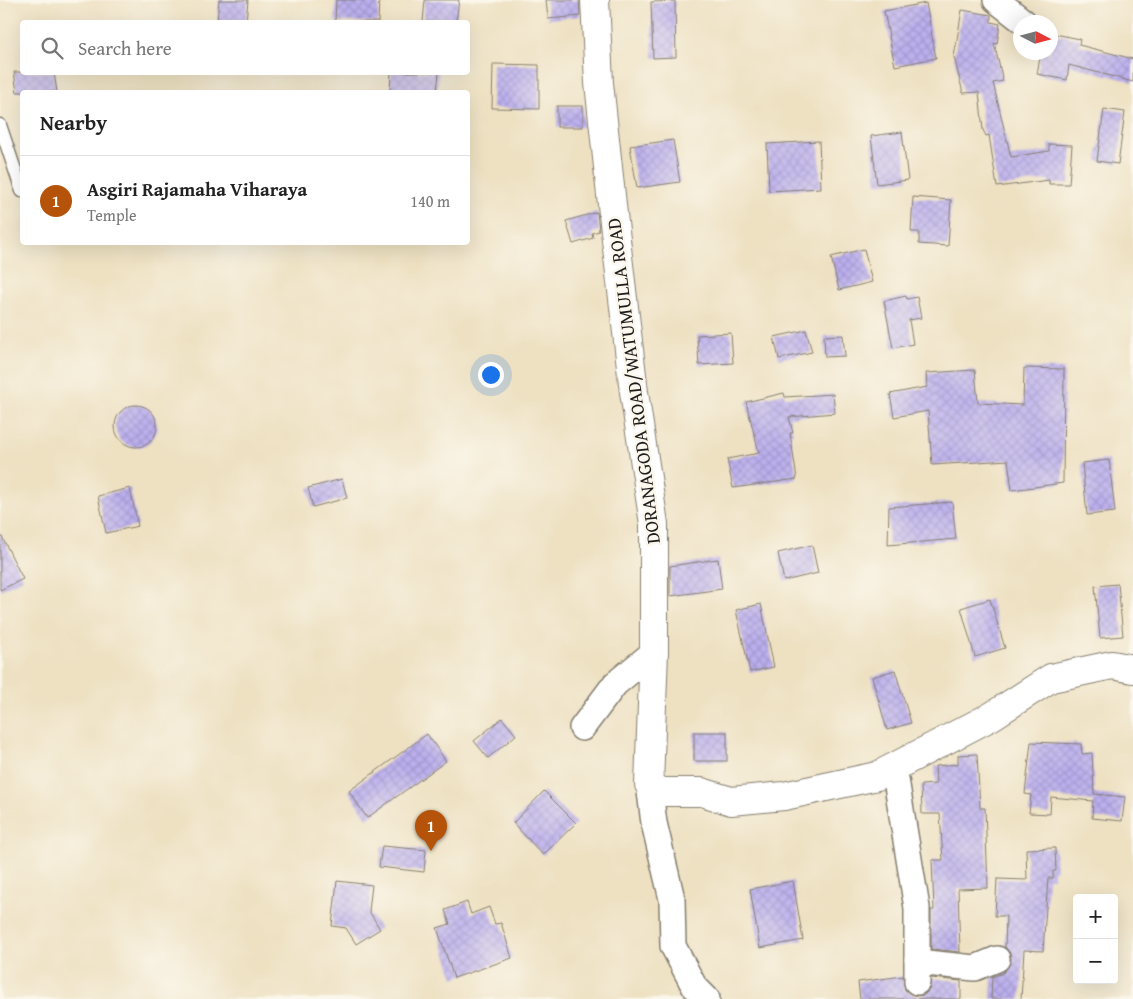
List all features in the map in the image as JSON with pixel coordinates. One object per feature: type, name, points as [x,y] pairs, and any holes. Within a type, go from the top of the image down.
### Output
[{"type":"street","name":"DORANAGODA ROAD/WATUMULLA ROAD","points":[[594,0],[613,214],[634,392],[654,524],[654,652],[649,784]]},
{"type":"street","points":[[996,0],[1015,15]]},
{"type":"street","points":[[582,728],[615,684],[654,652]]},
{"type":"street","points":[[649,784],[661,792],[702,792],[731,801],[784,796],[877,776],[992,716],[1051,678],[1112,665],[1133,670]]},
{"type":"street","points":[[894,767],[916,908],[917,971],[926,963],[975,968],[997,959]]},
{"type":"street","points":[[649,784],[654,823],[672,899],[673,946],[694,986],[707,999]]},
{"type":"lane","points":[[0,125],[20,185]]},
{"type":"building","points":[[219,0],[248,0],[246,20],[217,20]]},
{"type":"building","points":[[336,0],[379,0],[378,20],[335,20]]},
{"type":"building","points":[[425,0],[459,0],[456,20],[423,20]]},
{"type":"building","points":[[546,0],[579,0],[580,16],[548,19]]},
{"type":"building","points":[[675,1],[676,57],[653,58],[651,2]]},
{"type":"building","points":[[926,3],[936,58],[895,66],[884,11]]},
{"type":"building","points":[[962,10],[991,15],[991,22],[1000,24],[997,44],[994,43],[1003,81],[993,83],[1011,157],[1049,151],[1049,144],[1072,145],[1069,184],[1049,184],[1049,180],[997,187],[989,135],[986,136],[983,130],[979,92],[963,93],[954,57]]},
{"type":"building","points":[[1058,35],[1080,39],[1079,45],[1133,59],[1133,82],[1069,65],[1067,80],[1037,74],[1040,60],[1058,60]]},
{"type":"building","points":[[493,64],[539,65],[539,109],[492,108]]},
{"type":"building","points":[[14,72],[20,72],[20,75],[54,75],[57,90],[20,90],[20,92],[17,92]]},
{"type":"building","points":[[391,75],[439,75],[437,90],[390,90]]},
{"type":"building","points":[[557,106],[583,106],[583,127],[557,127]]},
{"type":"building","points":[[1104,109],[1125,112],[1118,164],[1097,161]]},
{"type":"building","points":[[902,132],[908,180],[877,184],[871,136]]},
{"type":"building","points":[[673,140],[680,182],[637,188],[630,146]]},
{"type":"building","points":[[819,141],[821,188],[769,191],[767,144]]},
{"type":"building","points":[[913,197],[951,200],[948,246],[919,244],[919,232],[911,232]]},
{"type":"building","points":[[597,212],[599,231],[592,233],[593,238],[573,244],[566,221]]},
{"type":"building","points":[[864,249],[872,282],[839,290],[831,257]]},
{"type":"building","points":[[906,296],[907,299],[917,297],[921,318],[909,320],[913,344],[893,348],[884,301]]},
{"type":"building","points":[[806,330],[812,352],[779,359],[774,337]]},
{"type":"building","points":[[731,333],[733,363],[699,365],[697,335]]},
{"type":"building","points":[[843,335],[845,356],[825,357],[824,336]]},
{"type":"building","points":[[1024,368],[1064,369],[1063,483],[1012,490],[1008,460],[932,465],[928,411],[894,417],[890,394],[927,387],[926,373],[975,370],[978,403],[1023,405]]},
{"type":"building","points":[[784,393],[785,397],[833,394],[835,413],[789,417],[793,433],[790,433],[797,479],[733,488],[727,459],[759,453],[746,402]]},
{"type":"building","points":[[136,405],[151,411],[157,426],[151,441],[136,447],[121,441],[115,426],[121,411]]},
{"type":"building","points":[[1109,460],[1115,512],[1087,515],[1082,463]]},
{"type":"building","points":[[342,479],[347,498],[313,507],[308,488]]},
{"type":"building","points":[[130,488],[138,526],[106,533],[98,496]]},
{"type":"building","points":[[952,502],[956,539],[888,545],[889,507]]},
{"type":"building","points":[[0,533],[23,579],[0,590]]},
{"type":"building","points":[[812,545],[818,573],[784,581],[778,553]]},
{"type":"building","points":[[718,559],[722,589],[670,596],[670,566]]},
{"type":"building","points":[[1118,584],[1123,636],[1100,638],[1095,586]]},
{"type":"building","points":[[990,599],[1005,648],[975,657],[961,608]]},
{"type":"building","points":[[761,604],[774,667],[750,672],[736,610]]},
{"type":"building","points":[[895,670],[911,723],[887,730],[872,677]]},
{"type":"building","points":[[502,718],[516,735],[488,758],[474,741]]},
{"type":"building","points":[[694,732],[727,732],[727,761],[694,761]]},
{"type":"building","points":[[427,734],[446,761],[367,818],[349,791]]},
{"type":"building","points":[[1031,742],[1081,744],[1082,754],[1092,753],[1094,794],[1125,797],[1122,821],[1092,818],[1093,801],[1051,797],[1050,814],[1029,813],[1031,795],[1025,794]]},
{"type":"building","points":[[977,754],[980,808],[985,808],[988,888],[958,889],[960,952],[931,949],[931,910],[934,910],[932,860],[943,860],[940,814],[922,814],[921,785],[936,784],[935,766],[958,764],[958,755]]},
{"type":"building","points":[[544,791],[576,823],[543,855],[513,823]]},
{"type":"building","points":[[382,846],[426,850],[424,872],[379,867]]},
{"type":"building","points":[[1055,848],[1056,871],[1053,871],[1053,878],[1048,878],[1043,951],[1024,950],[1021,999],[991,999],[992,977],[1003,973],[1011,960],[1010,953],[1005,947],[1006,916],[995,916],[997,879],[1027,880],[1026,849]]},
{"type":"building","points":[[337,881],[372,885],[369,911],[380,929],[356,944],[346,928],[332,926]]},
{"type":"building","points":[[793,881],[803,940],[760,948],[750,889]]},
{"type":"building","points":[[467,902],[471,914],[489,907],[495,924],[501,923],[512,958],[454,978],[437,928],[450,924],[445,910]]},
{"type":"building","points":[[903,976],[905,990],[917,996],[924,995],[929,990],[931,978],[961,981],[961,999],[860,999],[858,982]]},
{"type":"place","name":"Asgiri Rajamaha Viharaya","points":[[431,851]]}]
